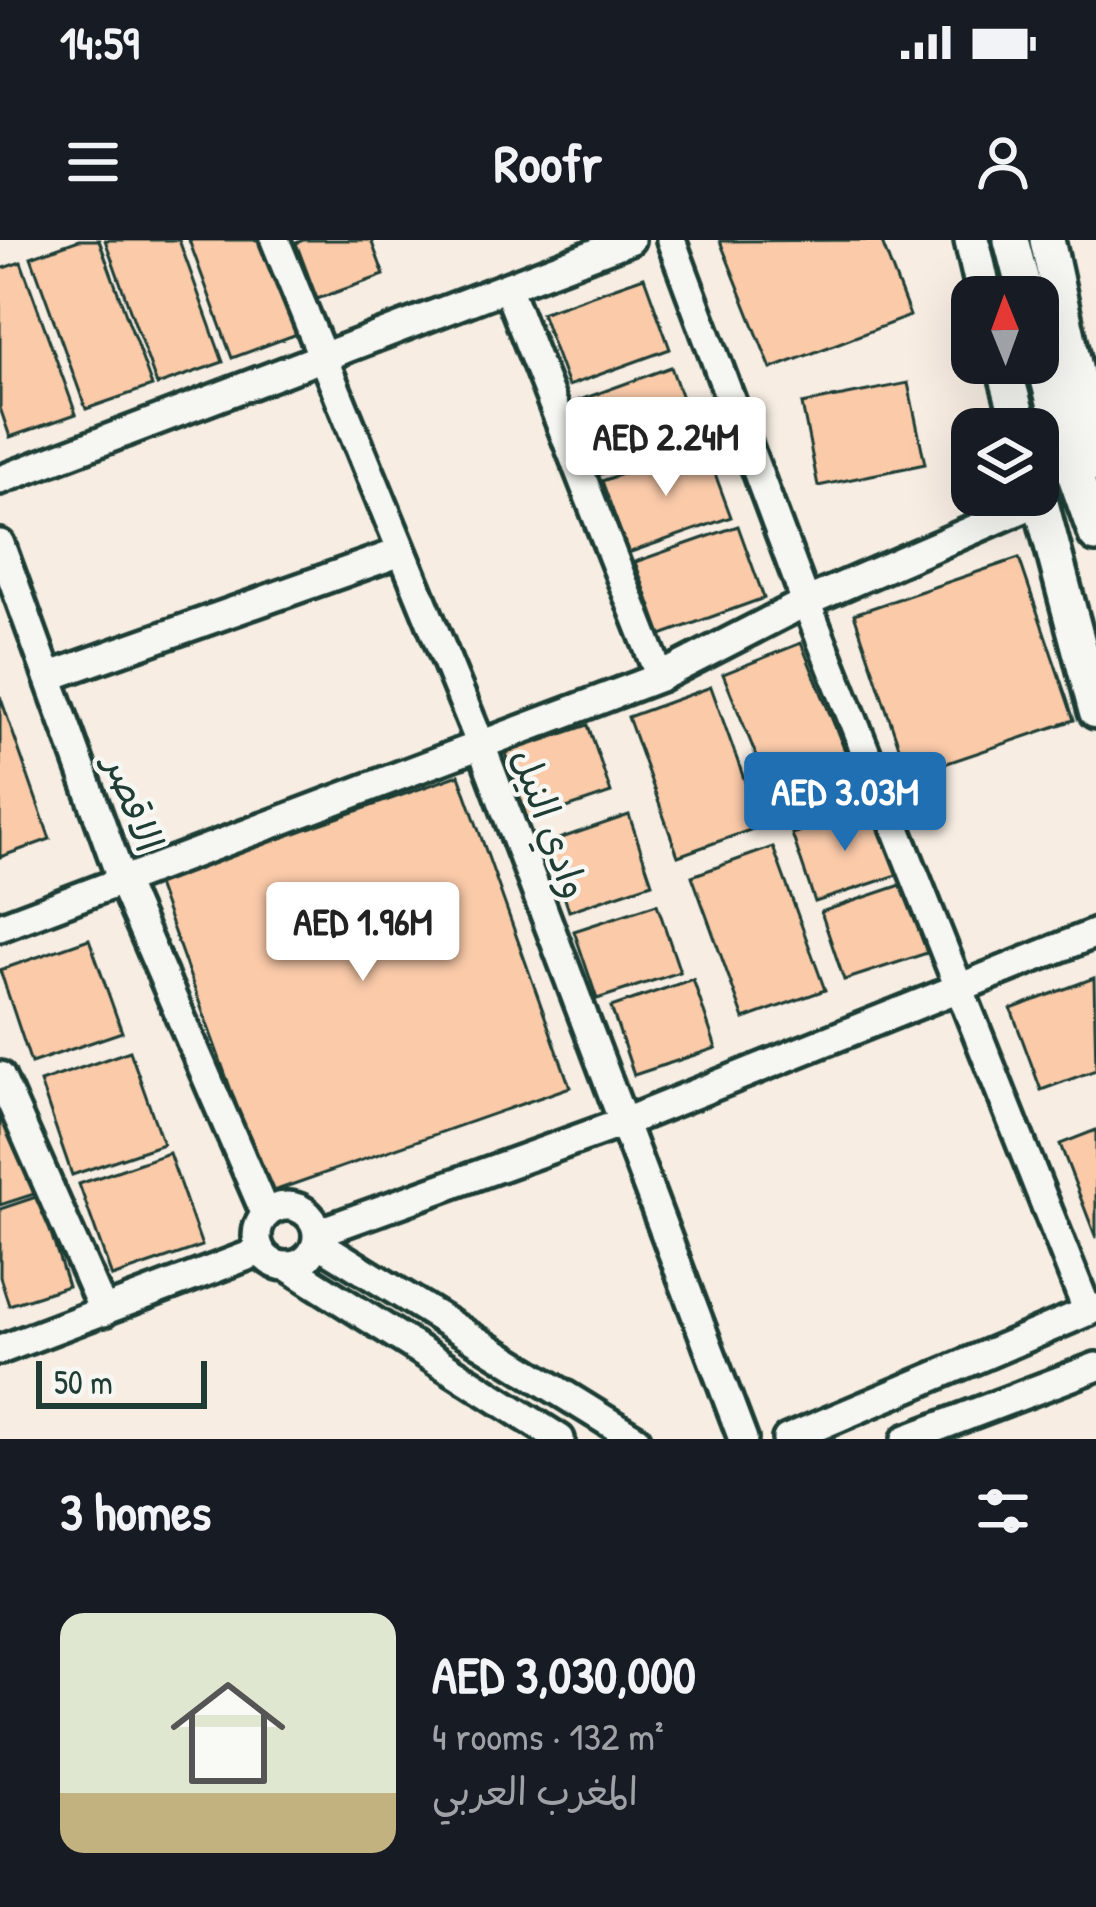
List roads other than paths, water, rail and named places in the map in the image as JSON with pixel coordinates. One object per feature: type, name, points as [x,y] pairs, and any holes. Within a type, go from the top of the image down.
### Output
[{"type":"main road","points":[[972,240],[980,276]]},
{"type":"main road","points":[[1012,240],[1021,276]]},
{"type":"main road","points":[[1047,240],[1096,464]]},
{"type":"main road","points":[[1049,384],[1096,536]]},
{"type":"main road","points":[[1044,516],[1096,711]]},
{"type":"street","name":"وادي النيل","points":[[275,240],[481,746],[743,1439]]},
{"type":"street","points":[[0,480],[630,240]]},
{"type":"street","points":[[671,240],[806,602],[1092,1310],[787,1439]]},
{"type":"street","points":[[507,287],[660,677]]},
{"type":"street","points":[[0,928],[660,677],[806,602],[997,516]]},
{"type":"street","name":"الاقصر","points":[[0,544],[122,881],[266,1214]]},
{"type":"street","points":[[48,677],[401,552]]},
{"type":"street","points":[[287,1266],[306,1259],[317,1238],[962,990],[1096,933]]},
{"type":"street","points":[[0,1076],[104,1312]]},
{"type":"street","points":[[560,1439],[287,1266],[268,1259],[257,1232],[266,1214],[283,1206],[309,1216],[317,1238],[636,1439]]},
{"type":"street","points":[[0,1350],[261,1251]]},
{"type":"street","points":[[906,1439],[1096,1367]]}]
